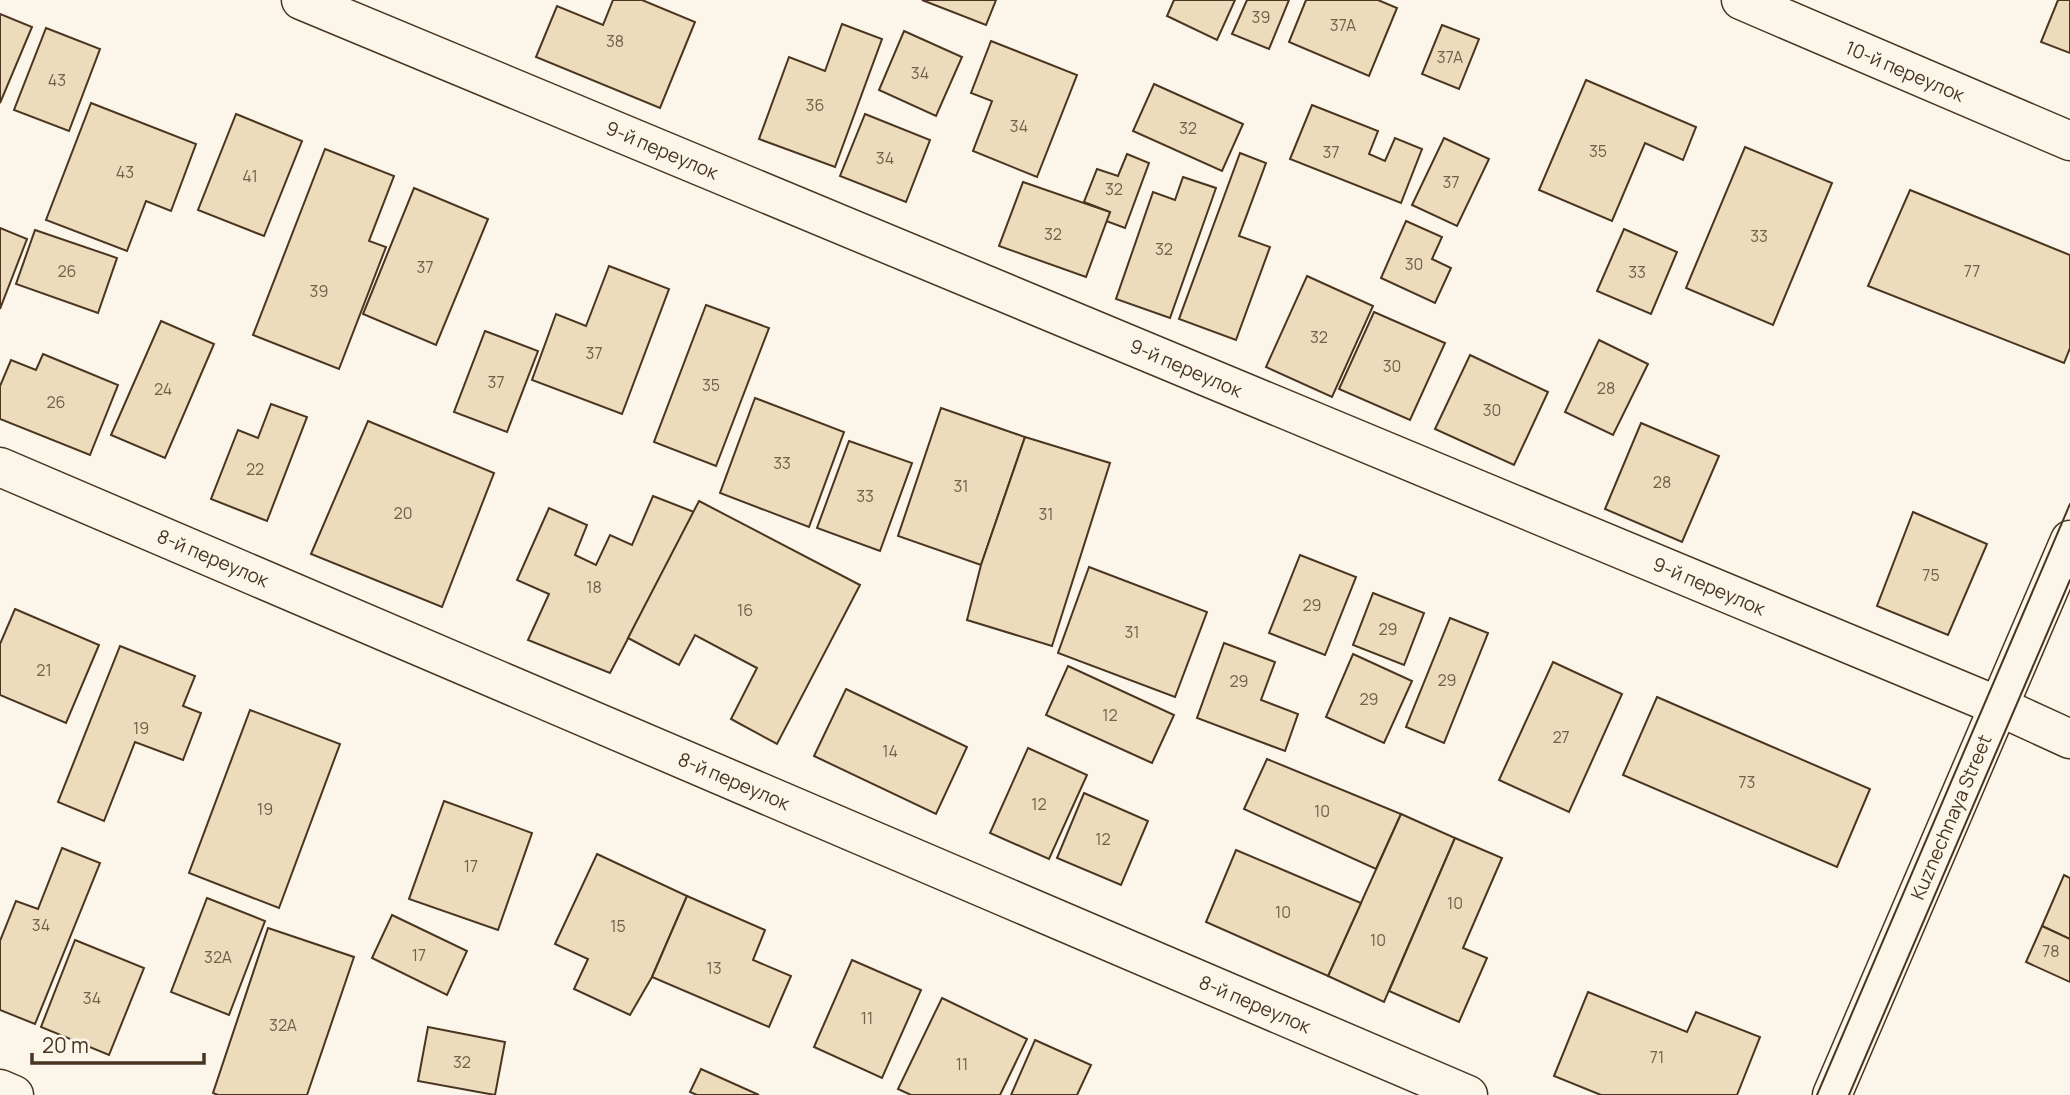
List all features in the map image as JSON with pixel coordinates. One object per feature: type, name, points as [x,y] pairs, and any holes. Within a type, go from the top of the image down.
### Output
[{"type":"street","name":"9-й переулок","points":[[301,0],[1998,706],[2070,739]]},
{"type":"street","name":"10-й переулок","points":[[1741,0],[2070,141]]},
{"type":"street","name":"8-й переулок","points":[[0,467],[1468,1095]]},
{"type":"street","name":"Kuznechnaya Street","points":[[1832,1095],[2070,540]]},
{"type":"street","points":[[0,1089],[14,1095]]},
{"type":"building","points":[[613,0],[642,0],[695,22],[660,108],[536,57],[557,6],[603,25]]},
{"type":"building","points":[[922,0],[996,0],[986,25]]},
{"type":"building","points":[[1174,0],[1235,0],[1217,40],[1167,16]]},
{"type":"building","points":[[1247,0],[1289,0],[1269,49],[1232,34]]},
{"type":"building","points":[[1306,0],[1378,0],[1397,8],[1369,76],[1289,42]]},
{"type":"building","points":[[2058,0],[2070,0],[2070,53],[2041,42]]},
{"type":"building","points":[[0,14],[32,27],[0,103]]},
{"type":"building","points":[[842,24],[882,39],[835,167],[759,139],[789,57],[825,71]]},
{"type":"building","points":[[1442,25],[1479,39],[1459,89],[1422,74]]},
{"type":"building","points":[[46,28],[100,49],[69,131],[14,110]]},
{"type":"building","points":[[904,31],[962,57],[936,116],[879,90]]},
{"type":"building","points":[[991,41],[1077,75],[1037,177],[973,151],[992,101],[971,93]]},
{"type":"building","points":[[1586,80],[1696,127],[1683,160],[1645,143],[1612,221],[1539,190]]},
{"type":"building","points":[[1154,84],[1243,124],[1222,171],[1133,131]]},
{"type":"building","points":[[91,103],[196,144],[171,211],[146,201],[127,251],[46,220]]},
{"type":"building","points":[[1312,105],[1378,131],[1369,154],[1385,161],[1395,138],[1422,149],[1401,203],[1290,159]]},
{"type":"building","points":[[236,114],[302,141],[264,236],[198,210]]},
{"type":"building","points":[[865,114],[930,140],[906,202],[840,176]]},
{"type":"building","points":[[1444,138],[1489,159],[1457,226],[1412,205]]},
{"type":"building","points":[[1745,147],[1832,183],[1773,325],[1686,288]]},
{"type":"building","points":[[325,149],[394,176],[369,241],[386,247],[339,369],[253,335]]},
{"type":"building","points":[[1240,153],[1266,163],[1239,236],[1270,247],[1236,340],[1179,319]]},
{"type":"building","points":[[1127,154],[1149,163],[1125,228],[1106,221],[1110,212],[1084,202],[1097,169],[1118,176]]},
{"type":"building","points":[[1183,177],[1216,188],[1170,318],[1116,299],[1153,192],[1175,200]]},
{"type":"building","points":[[1023,182],[1110,212],[1086,277],[999,246]]},
{"type":"building","points":[[414,188],[488,219],[436,345],[363,314]]},
{"type":"building","points":[[1910,190],[2070,255],[2070,348],[2064,363],[1868,286]]},
{"type":"building","points":[[1406,221],[1442,237],[1432,259],[1451,268],[1435,303],[1381,278]]},
{"type":"building","points":[[0,228],[27,239],[0,309]]},
{"type":"building","points":[[1624,229],[1677,252],[1651,314],[1597,291]]},
{"type":"building","points":[[35,230],[117,258],[98,313],[16,284]]},
{"type":"building","points":[[609,266],[669,289],[622,414],[532,380],[556,314],[586,326]]},
{"type":"building","points":[[1307,276],[1373,306],[1332,397],[1266,367]]},
{"type":"building","points":[[706,305],[769,328],[716,466],[654,442]]},
{"type":"building","points":[[1374,312],[1445,343],[1410,420],[1339,389]]},
{"type":"building","points":[[161,321],[214,344],[165,458],[111,435]]},
{"type":"building","points":[[485,331],[538,351],[507,432],[454,412]]},
{"type":"building","points":[[1599,340],[1648,364],[1613,435],[1565,412]]},
{"type":"building","points":[[43,354],[118,385],[90,455],[0,419],[0,386],[11,360],[36,370]]},
{"type":"building","points":[[1470,355],[1548,392],[1514,465],[1435,429]]},
{"type":"building","points":[[755,398],[844,432],[809,527],[720,493]]},
{"type":"building","points":[[271,404],[307,417],[267,521],[211,499],[238,430],[258,438]]},
{"type":"building","points":[[941,408],[1025,437],[981,565],[898,536]]},
{"type":"building","points":[[368,421],[494,473],[442,607],[311,554]]},
{"type":"building","points":[[1641,423],[1719,456],[1682,542],[1605,509]]},
{"type":"building","points":[[1025,437],[1110,463],[1052,646],[967,620],[981,565]]},
{"type":"building","points":[[849,441],[912,463],[880,551],[817,528]]},
{"type":"building","points":[[653,496],[694,512],[610,673],[528,640],[549,594],[517,580],[549,508],[587,525],[575,555],[596,565],[610,535],[632,545]]},
{"type":"building","points":[[699,501],[860,585],[777,744],[731,719],[757,668],[695,635],[679,665],[628,638]]},
{"type":"building","points":[[1913,512],[1987,544],[1948,635],[1877,606]]},
{"type":"building","points":[[1300,555],[1356,577],[1325,655],[1269,633]]},
{"type":"building","points":[[1089,567],[1207,612],[1175,697],[1058,653]]},
{"type":"building","points":[[1373,593],[1424,613],[1404,665],[1353,645]]},
{"type":"building","points":[[15,609],[99,645],[66,723],[0,695],[0,644]]},
{"type":"building","points":[[1450,618],[1488,633],[1444,743],[1406,727]]},
{"type":"building","points":[[1224,643],[1275,662],[1261,700],[1298,714],[1285,751],[1197,718]]},
{"type":"building","points":[[120,646],[195,676],[183,706],[201,713],[183,760],[135,742],[104,821],[58,802]]},
{"type":"building","points":[[1353,654],[1412,681],[1384,743],[1326,717]]},
{"type":"building","points":[[1553,662],[1622,694],[1569,812],[1499,780]]},
{"type":"building","points":[[1068,666],[1174,715],[1152,763],[1046,715]]},
{"type":"building","points":[[846,689],[967,747],[936,814],[814,756]]},
{"type":"building","points":[[1657,697],[1870,789],[1837,867],[1623,775]]},
{"type":"building","points":[[250,710],[340,744],[279,908],[189,873]]},
{"type":"building","points":[[1028,748],[1087,775],[1049,859],[990,833]]},
{"type":"building","points":[[1267,759],[1401,814],[1376,869],[1244,809]]},
{"type":"building","points":[[1084,793],[1148,821],[1121,885],[1057,858]]},
{"type":"building","points":[[444,801],[532,833],[498,930],[409,899]]},
{"type":"building","points":[[1401,814],[1455,838],[1384,1002],[1328,976]]},
{"type":"building","points":[[1455,838],[1502,858],[1463,948],[1487,958],[1459,1022],[1389,991]]},
{"type":"building","points":[[62,848],[100,863],[35,1024],[0,1010],[0,941],[16,901],[38,909]]},
{"type":"building","points":[[1236,850],[1361,903],[1328,976],[1206,922]]},
{"type":"building","points":[[597,854],[687,896],[652,977],[630,1015],[574,989],[588,959],[555,944]]},
{"type":"building","points":[[2064,875],[2070,878],[2070,939],[2042,926]]},
{"type":"building","points":[[687,896],[765,930],[753,960],[791,976],[769,1027],[652,977]]},
{"type":"building","points":[[207,898],[265,921],[229,1015],[171,992]]},
{"type":"building","points":[[392,915],[467,951],[447,995],[372,958]]},
{"type":"building","points":[[2042,926],[2070,939],[2070,982],[2026,962]]},
{"type":"building","points":[[268,928],[354,957],[307,1095],[218,1095],[213,1093]]},
{"type":"building","points":[[75,940],[144,968],[109,1055],[41,1027]]},
{"type":"building","points":[[852,960],[921,990],[882,1078],[814,1047]]},
{"type":"building","points":[[1588,992],[1687,1032],[1696,1012],[1760,1037],[1737,1095],[1601,1095],[1554,1076]]},
{"type":"building","points":[[942,998],[1027,1039],[1000,1095],[911,1095],[898,1089]]},
{"type":"building","points":[[428,1027],[505,1042],[495,1095],[418,1081]]},
{"type":"building","points":[[1035,1040],[1091,1065],[1077,1095],[1011,1095]]},
{"type":"building","points":[[701,1069],[759,1095],[697,1095],[690,1092]]},
{"type":"tram line","points":[[1817,1095],[2070,504]]},
{"type":"tram line","points":[[1849,1095],[2070,580]]}]
